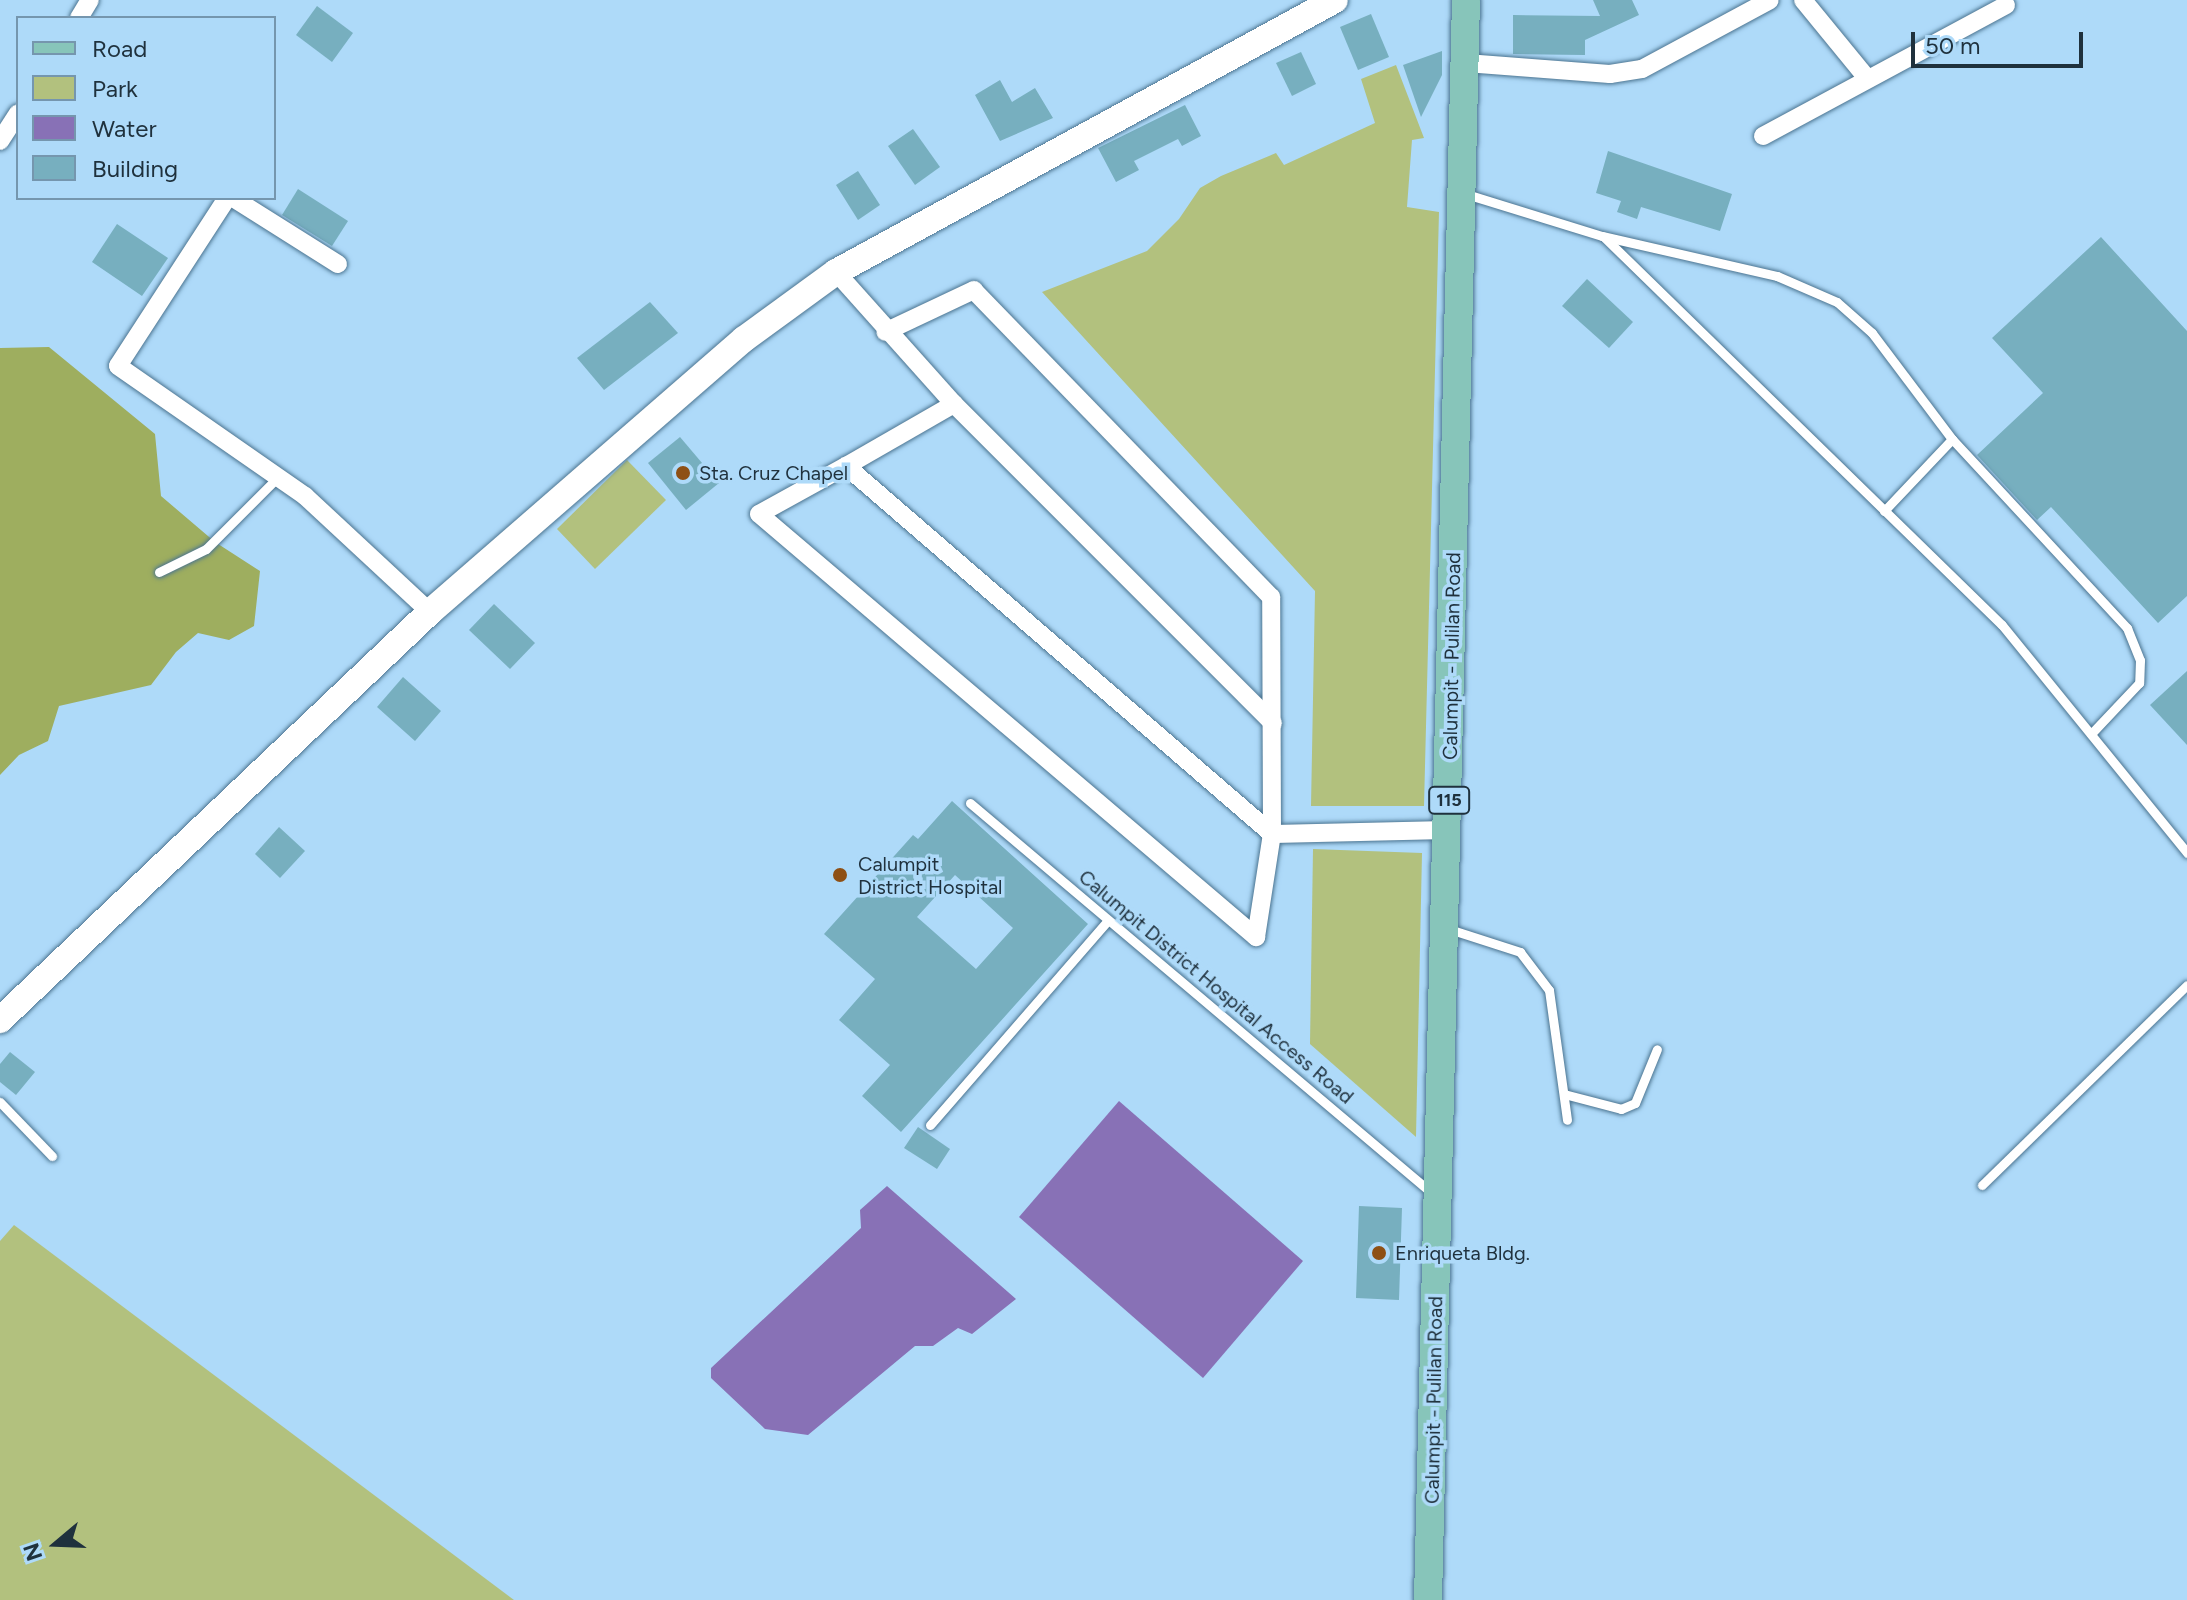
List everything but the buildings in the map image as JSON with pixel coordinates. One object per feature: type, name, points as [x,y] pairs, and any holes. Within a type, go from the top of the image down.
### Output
[{"type":"main road","name":"Calumpit - Pulilan Road","points":[[1428,1600],[1466,0]]},
{"type":"street","points":[[0,1020],[430,612],[744,339],[836,272],[1335,0]]},
{"type":"street","points":[[1466,63],[1610,74],[1642,69],[1770,0]]},
{"type":"street","points":[[1803,0],[1866,77]]},
{"type":"street","points":[[1763,136],[1866,77],[2006,5]]},
{"type":"street","points":[[0,141],[16,116]]},
{"type":"street","points":[[226,200],[118,366],[278,477],[430,612]]},
{"type":"street","points":[[236,200],[338,264]]},
{"type":"street","points":[[836,272],[885,332],[954,404],[1273,723]]},
{"type":"street","points":[[885,332],[974,290],[1271,597],[1272,834],[1256,937],[759,514],[954,404]]},
{"type":"street","points":[[846,466],[1272,834],[1448,830]]},
{"type":"lane","points":[[1463,193],[1602,236],[1777,276],[1837,302],[1872,333],[1952,439],[2127,628],[2140,660],[2139,683],[2091,734]]},
{"type":"lane","points":[[1602,236],[2002,625],[2187,853]]},
{"type":"lane","points":[[1884,511],[1952,439]]},
{"type":"lane","points":[[159,572],[206,549],[278,477]]},
{"type":"lane","name":"Calumpit District Hospital Access Road","points":[[970,803],[1439,1199]]},
{"type":"lane","points":[[930,1125],[1108,920]]},
{"type":"lane","points":[[1446,928],[1520,952],[1549,990],[1567,1120]]},
{"type":"lane","points":[[1982,1185],[2187,985]]},
{"type":"lane","points":[[1564,1094],[1621,1109],[1635,1103],[1657,1049]]},
{"type":"lane","points":[[0,1102],[52,1156]]},
{"type":"green space","points":[[1396,65],[1424,138],[1412,140],[1407,207],[1439,212],[1424,806],[1311,806],[1315,591],[1042,292],[1147,251],[1179,219],[1200,188],[1221,176],[1276,153],[1284,165],[1375,123],[1361,79]]},
{"type":"green space","points":[[49,347],[155,434],[161,496],[215,542],[260,571],[254,626],[229,640],[198,633],[176,652],[151,685],[59,706],[48,741],[19,755],[0,775],[0,348]]},
{"type":"green space","points":[[627,460],[666,500],[595,569],[557,529]]},
{"type":"green space","points":[[1313,849],[1422,853],[1416,1137],[1310,1044]]},
{"type":"green space","points":[[14,1225],[514,1600],[0,1600],[0,1241]]},
{"type":"water","points":[[1119,1101],[1303,1261],[1203,1378],[1019,1217]]},
{"type":"water","points":[[887,1186],[1016,1299],[972,1334],[958,1328],[933,1346],[915,1346],[808,1435],[765,1429],[711,1378],[711,1368],[861,1228],[860,1210]]},
{"type":"place","name":"Sta. Cruz Chapel","points":[[683,473]]},
{"type":"place","name":"Calumpit District Hospital","points":[[840,875]]},
{"type":"place","name":"Enriqueta Bldg.","points":[[1379,1253]]}]
